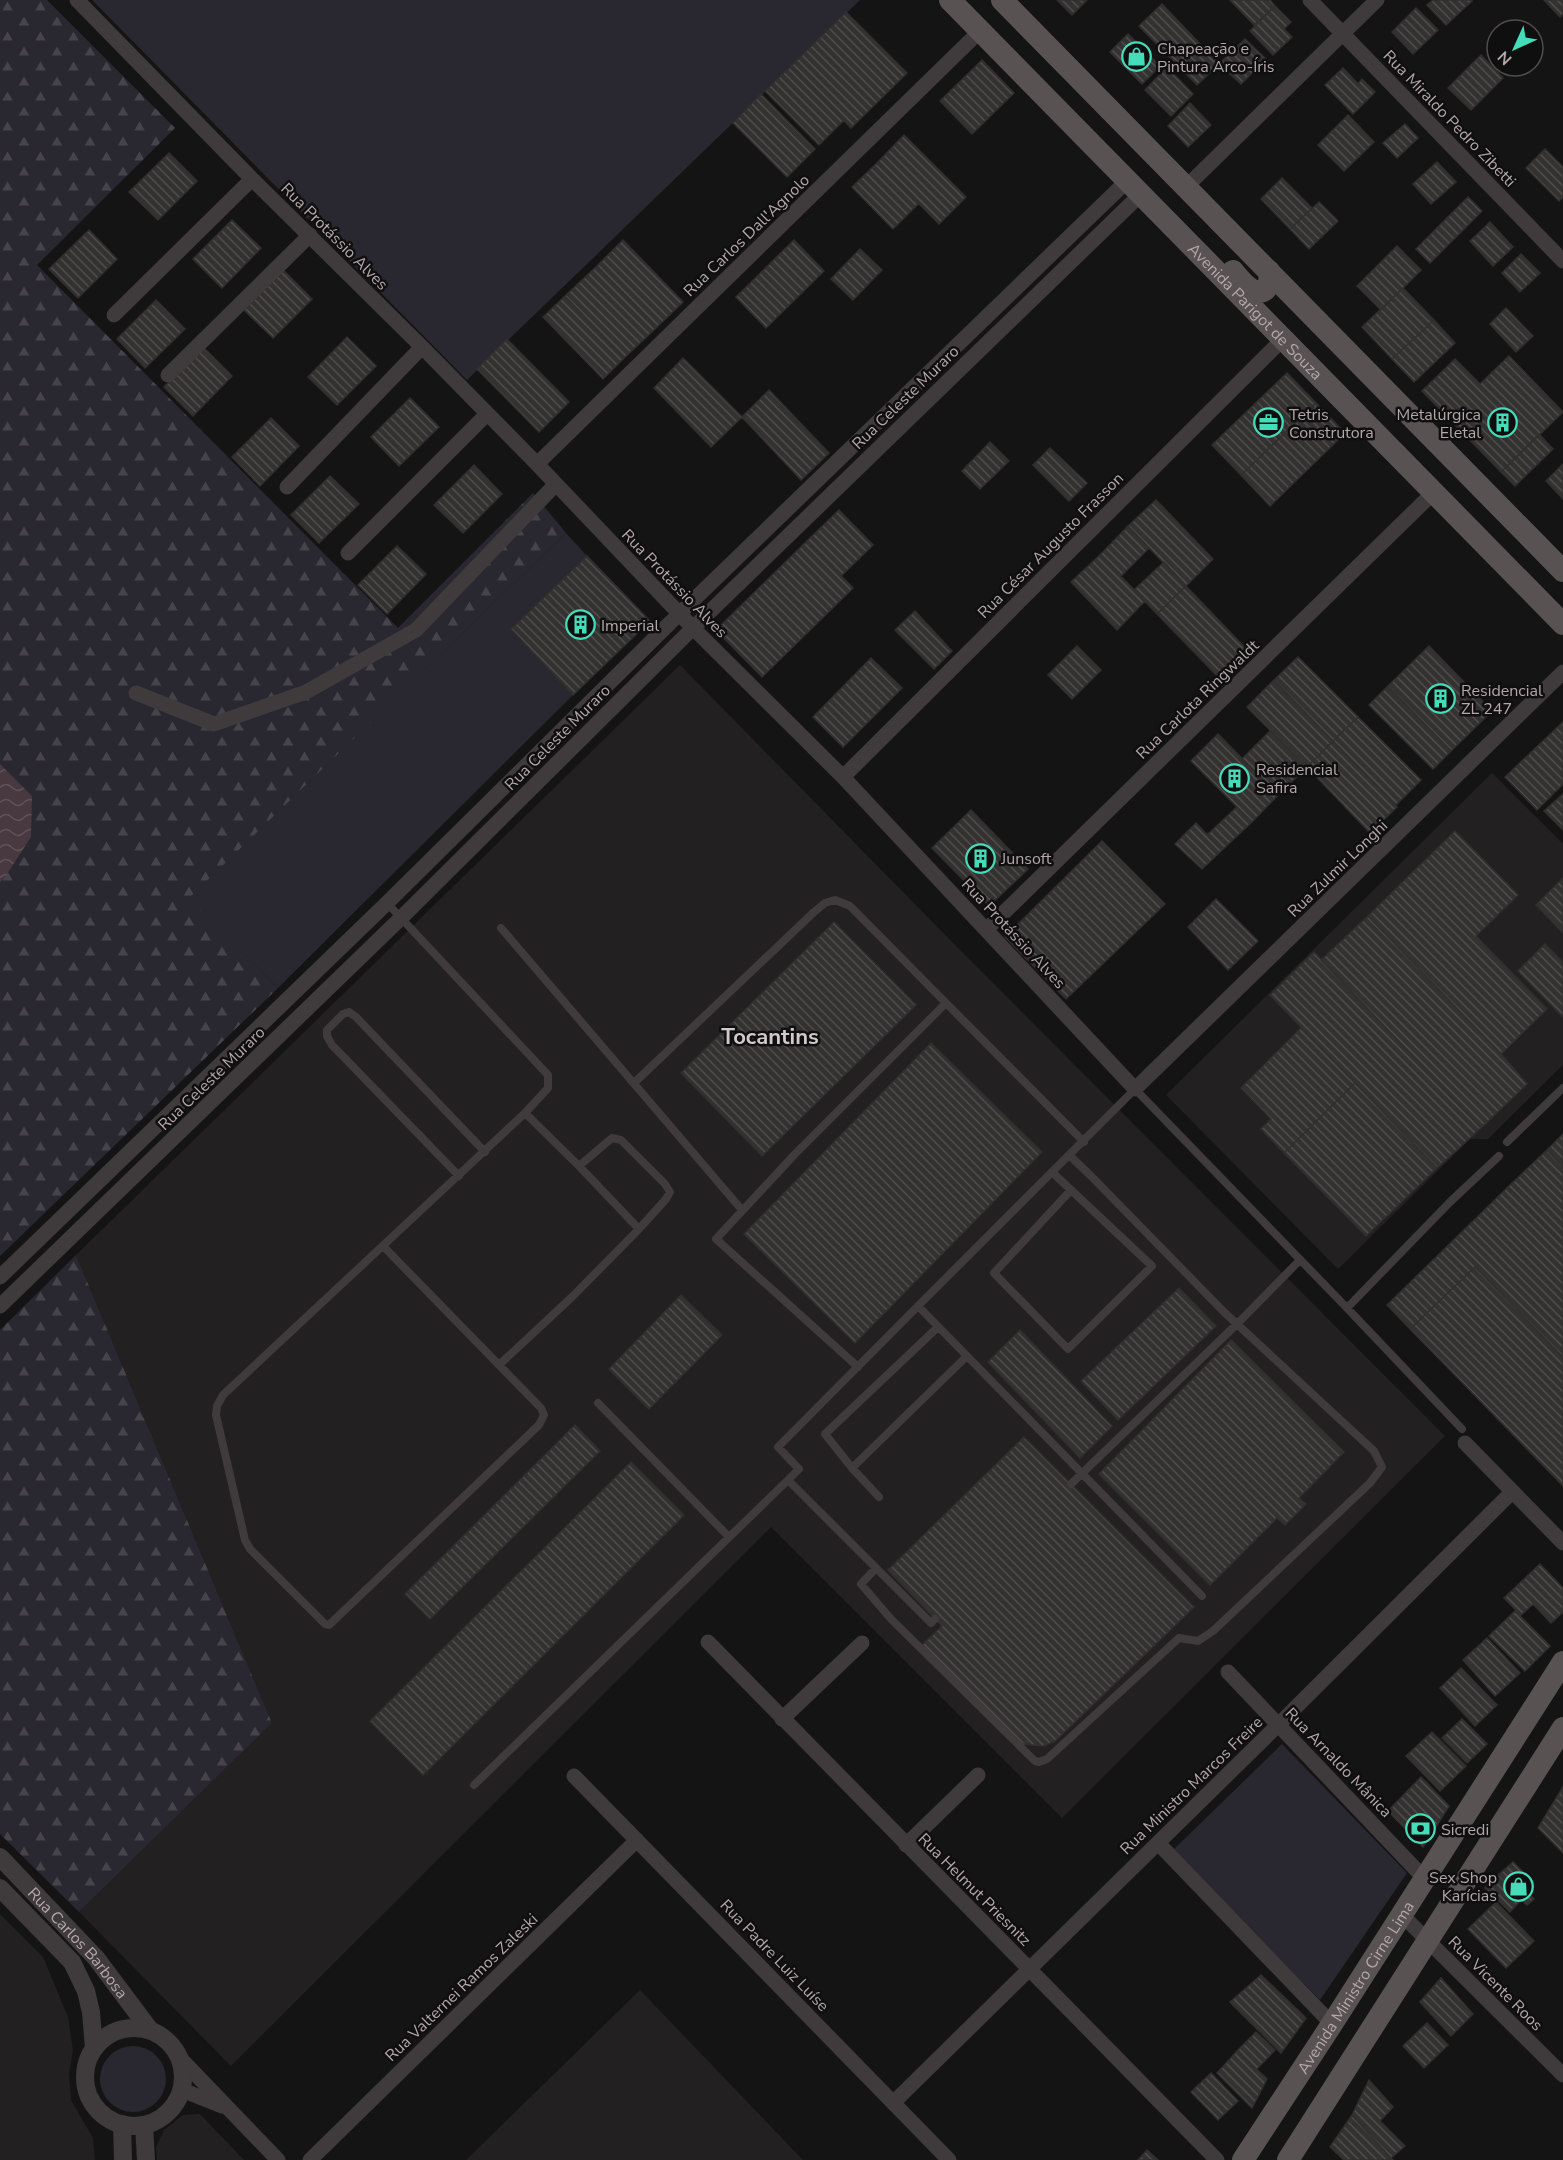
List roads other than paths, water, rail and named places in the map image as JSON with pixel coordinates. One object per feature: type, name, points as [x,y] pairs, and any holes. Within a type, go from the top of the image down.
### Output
[{"type":"main road","name":"Avenida Parigot de Souza","points":[[950,0],[1563,624]]},
{"type":"main road","points":[[1002,0],[1563,571]]},
{"type":"main road","points":[[1079,132],[1069,107],[1071,98],[1076,95],[1083,97],[1130,143],[1162,162]]},
{"type":"main road","points":[[1167,223],[1204,244],[1252,290],[1262,291],[1267,288],[1270,282],[1269,271]]},
{"type":"main road","points":[[1496,557],[1535,579],[1563,607]]},
{"type":"main road","name":"Avenida Ministro Cirne Lima","points":[[1243,2160],[1563,1662]]},
{"type":"main road","points":[[1288,2160],[1563,1728]]},
{"type":"street","name":"Rua Protássio Alves","points":[[77,0],[537,464],[693,628],[843,777],[1135,1089]]},
{"type":"street","name":"Rua Miraldo Pedro Zibetti","points":[[1310,0],[1563,261]]},
{"type":"street","points":[[1186,187],[1377,0]]},
{"type":"street","name":"Rua Carlos Dall'Agnolo","points":[[537,464],[980,31]]},
{"type":"street","points":[[114,315],[252,179]]},
{"type":"street","name":"Rua Celeste Muraro","points":[[0,1277],[898,404],[1134,188]]},
{"type":"street","name":"Rua Celeste Muraro","points":[[0,1306],[402,918],[693,628],[911,417],[1134,188]]},
{"type":"street","points":[[168,375],[310,235]]},
{"type":"street","name":"Rua César Augusto Frasson","points":[[843,777],[1282,340]]},
{"type":"street","points":[[287,487],[422,347]]},
{"type":"street","points":[[898,404],[911,417]]},
{"type":"street","points":[[348,553],[486,414]]},
{"type":"street","points":[[136,693],[214,724],[306,692],[416,630],[555,485]]},
{"type":"street","name":"Rua Carlota Ringwaldt","points":[[986,930],[1433,493]]},
{"type":"street","name":"Rua Zulmir Longhi","points":[[1135,1089],[1563,672]]},
{"type":"street","points":[[1463,1436],[1512,1492],[1563,1544]]},
{"type":"street","name":"Rua Ministro Marcos Freire","points":[[893,2103],[1512,1492]]},
{"type":"street","name":"Rua Helmut Priesnitz","points":[[708,1642],[1217,2160]]},
{"type":"street","points":[[782,1719],[862,1643]]},
{"type":"street","name":"Rua Arnaldo Mânica","points":[[1228,1672],[1424,1878]]},
{"type":"street","points":[[906,1845],[978,1775]]},
{"type":"street","name":"Rua Padre Luiz Luíse","points":[[574,1776],[949,2160]]},
{"type":"street","name":"Rua Valternei Ramos Zaleski","points":[[310,2160],[638,1840]]},
{"type":"street","points":[[1158,1843],[1332,2024]]},
{"type":"street","name":"Rua Carlos Barbosa","points":[[0,1857],[96,1958],[150,2031],[162,2037],[172,2046],[180,2058],[278,2160]]},
{"type":"street","name":"Rua Carlos Barbosa","points":[[0,1888],[72,1962],[86,1991],[91,2012],[94,2049],[87,2063],[85,2078],[88,2093],[95,2107],[107,2118],[122,2124],[144,2125]]},
{"type":"street","name":"Rua Vicente Roos","points":[[1401,1914],[1563,2075]]},
{"type":"street","points":[[94,2049],[105,2037],[119,2030],[135,2028],[150,2031]]},
{"type":"street","points":[[146,2160],[144,2125],[161,2119],[174,2106],[182,2090],[183,2071],[180,2058]]},
{"type":"street","name":"Rua Carlos Barbosa","points":[[182,2090],[228,2108]]},
{"type":"street","points":[[122,2124],[123,2160]]},
{"type":"lane","points":[[634,1083],[825,903],[835,900],[850,906],[1084,1142]]},
{"type":"lane","points":[[383,1246],[541,1408],[544,1415],[539,1425],[329,1625],[325,1624],[250,1550],[245,1540],[216,1415],[217,1406],[224,1395],[383,1246],[459,1176],[548,1088],[548,1075],[387,903]]},
{"type":"lane","points":[[501,928],[742,1210]]},
{"type":"lane","points":[[858,1366],[716,1239],[795,1154],[946,1003]]},
{"type":"lane","points":[[459,1176],[332,1045],[327,1036],[327,1030],[343,1014],[349,1012],[356,1017],[484,1152]]},
{"type":"lane","points":[[1507,1142],[1563,1088]]},
{"type":"lane","points":[[474,1785],[799,1469],[778,1447],[1135,1089]]},
{"type":"lane","name":"Rua Protássio Alves","points":[[1135,1089],[1347,1308],[1463,1436]]},
{"type":"lane","points":[[525,1113],[639,1229]]},
{"type":"lane","points":[[498,1365],[573,1296],[639,1229],[670,1192],[665,1184],[621,1140],[612,1138],[579,1166]]},
{"type":"lane","points":[[876,1568],[861,1584],[891,1619],[1035,1761],[1039,1762],[1047,1759],[1179,1638],[1198,1641],[1214,1631],[1370,1483],[1382,1467],[1374,1450],[1237,1324],[1070,1156]]},
{"type":"lane","points":[[1347,1308],[1450,1202],[1499,1156]]},
{"type":"lane","points":[[1053,1173],[1152,1266],[1068,1349],[994,1273],[1071,1190]]},
{"type":"lane","points":[[1071,1484],[1300,1260]]},
{"type":"lane","points":[[918,1306],[1202,1596]]},
{"type":"lane","points":[[879,1497],[825,1434],[938,1327]]},
{"type":"lane","points":[[852,1468],[967,1356]]},
{"type":"lane","points":[[598,1403],[729,1537]]},
{"type":"lane","points":[[788,1480],[931,1623],[935,1619]]},
{"type":"water","points":[[0,764],[32,796],[31,837],[0,882]]},
{"type":"place","name":"Chapeação e Pintura Arco-Íris","points":[[1136,57]]},
{"type":"place","name":"Tetris Construtora","points":[[1268,423]]},
{"type":"place","name":"Metalúrgica Eletal","points":[[1502,423]]},
{"type":"place","name":"Imperial","points":[[580,625]]},
{"type":"place","name":"Residencial ZL 247","points":[[1440,699]]},
{"type":"place","name":"Residencial Safira","points":[[1235,778]]},
{"type":"place","name":"Junsoft","points":[[980,858]]},
{"type":"place","name":"Sicredi","points":[[1420,1829]]},
{"type":"place","name":"Sex Shop Karícias","points":[[1518,1886]]},
{"type":"district","name":"Tocantins","points":[[770,1036]]}]
